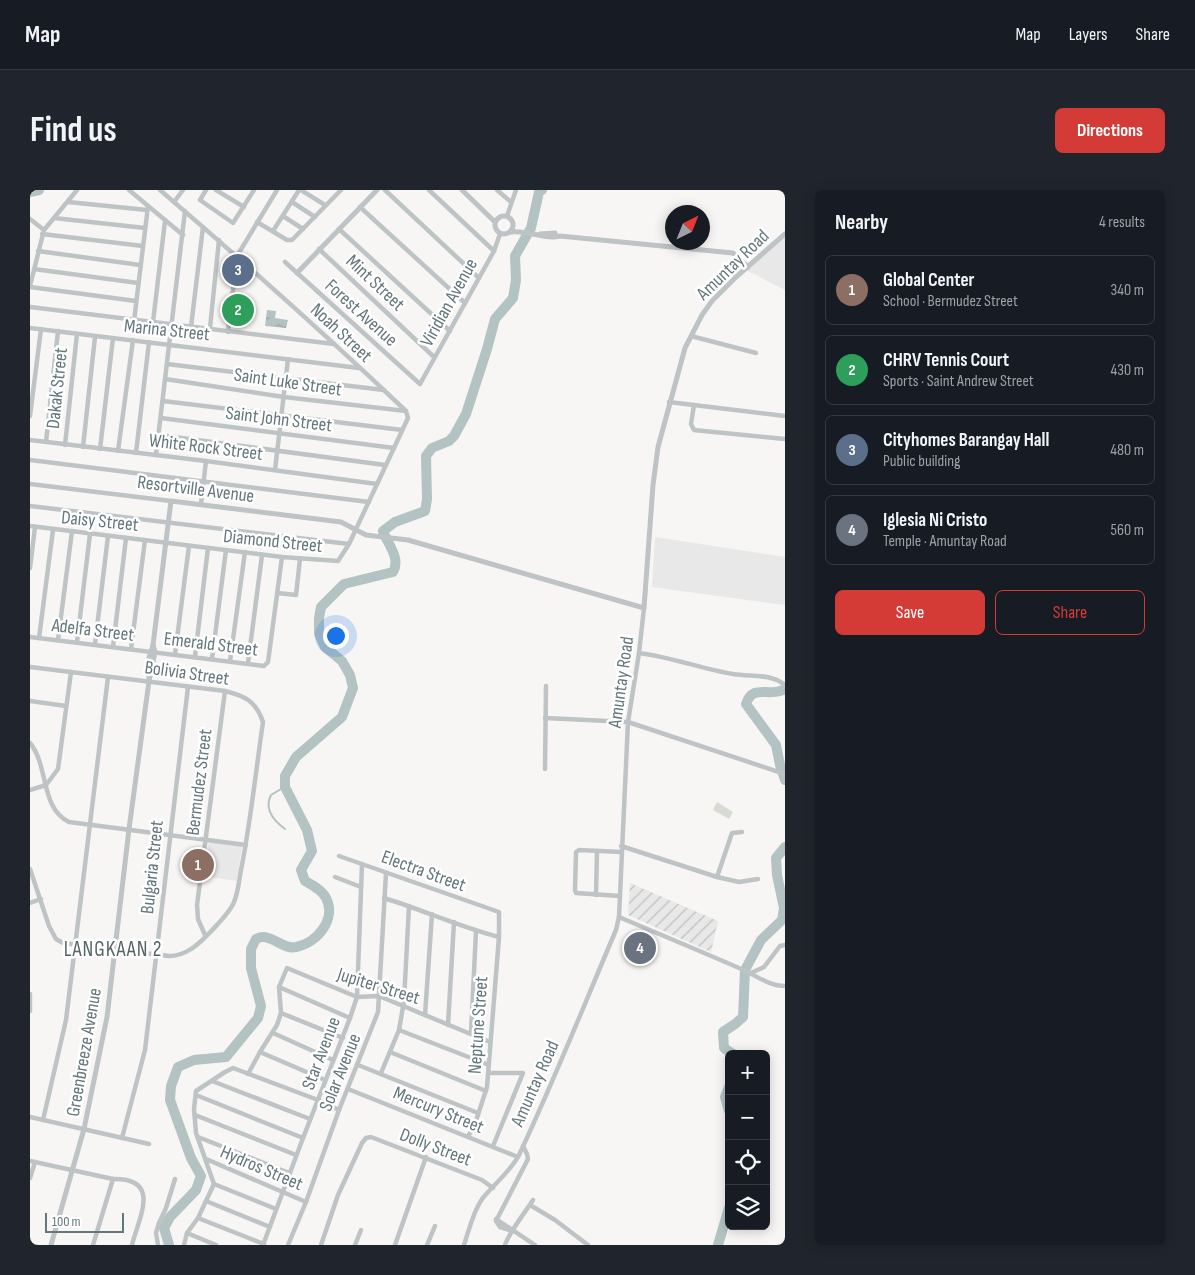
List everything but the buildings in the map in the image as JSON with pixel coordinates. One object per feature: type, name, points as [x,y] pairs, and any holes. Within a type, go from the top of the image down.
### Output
[{"type":"street","points":[[77,190],[43,232],[30,286],[136,301]]},
{"type":"street","points":[[124,190],[130,190],[147,208],[183,235]]},
{"type":"street","name":"Noah Street","points":[[160,190],[335,344],[406,411]]},
{"type":"street","points":[[174,202],[183,190]]},
{"type":"street","points":[[206,190],[200,200],[234,223],[253,192],[245,190]]},
{"type":"street","points":[[216,190],[244,207]]},
{"type":"street","points":[[228,332],[237,256],[277,190]]},
{"type":"street","points":[[273,231],[300,190],[325,205]]},
{"type":"street","points":[[331,190],[339,192]]},
{"type":"street","points":[[297,273],[377,190]]},
{"type":"street","points":[[385,190],[479,278]]},
{"type":"street","points":[[429,190],[494,250]]},
{"type":"street","points":[[462,190],[496,222]]},
{"type":"street","points":[[497,190],[511,202]]},
{"type":"street","points":[[507,216],[516,190]]},
{"type":"street","points":[[257,222],[290,241],[339,192]]},
{"type":"street","points":[[68,202],[147,208]]},
{"type":"street","points":[[292,202],[315,217]]},
{"type":"street","points":[[360,207],[465,303]]},
{"type":"street","points":[[134,321],[147,208]]},
{"type":"street","points":[[156,455],[185,211]]},
{"type":"street","points":[[283,216],[303,229]]},
{"type":"street","points":[[521,231],[507,216],[501,216],[496,222],[495,228],[500,234],[521,231],[547,237],[557,234],[733,253],[748,267]]},
{"type":"street","points":[[54,218],[145,228]]},
{"type":"street","points":[[30,219],[43,232],[143,246]]},
{"type":"street","points":[[152,322],[165,221]]},
{"type":"street","points":[[511,232],[513,224]]},
{"type":"street","points":[[191,327],[203,227]]},
{"type":"street","points":[[339,229],[450,331]]},
{"type":"street","name":"Viridian Avenue","points":[[420,384],[494,250],[500,234]]},
{"type":"street","name":"Amuntay Road","points":[[518,1157],[558,1068],[619,917],[628,722],[644,608],[654,475],[658,447],[669,402],[685,348],[702,315],[712,301],[785,234]]},
{"type":"street","points":[[210,328],[219,240]]},
{"type":"street","name":"Mint Street","points":[[319,250],[434,357]]},
{"type":"street","points":[[38,252],[140,265]]},
{"type":"street","name":"Forest Avenue","points":[[285,262],[420,384]]},
{"type":"street","points":[[34,269],[138,283]]},
{"type":"street","points":[[30,307],[335,344]]},
{"type":"street","name":"Marina Street","points":[[30,328],[359,368]]},
{"type":"street","points":[[30,416],[40,329]]},
{"type":"street","points":[[46,442],[58,332]]},
{"type":"street","name":"Dakak Street","points":[[65,445],[77,334]]},
{"type":"street","points":[[691,336],[756,353]]},
{"type":"street","points":[[83,447],[95,337]]},
{"type":"street","points":[[100,449],[113,338]]},
{"type":"street","points":[[118,451],[132,340]]},
{"type":"street","points":[[136,453],[150,342]]},
{"type":"street","points":[[275,470],[288,359]]},
{"type":"street","points":[[167,364],[384,390]]},
{"type":"street","name":"Saint Luke Street","points":[[165,379],[284,397],[406,411]]},
{"type":"street","points":[[163,401],[402,430]]},
{"type":"street","points":[[669,402],[785,416]]},
{"type":"street","points":[[694,405],[691,424],[694,430],[785,439]]},
{"type":"street","points":[[356,528],[408,418],[406,411]]},
{"type":"street","name":"Saint John Street","points":[[161,418],[394,448]]},
{"type":"street","points":[[159,435],[385,465]]},
{"type":"street","name":"White Rock Street","points":[[30,440],[377,484]]},
{"type":"street","points":[[30,460],[369,502]]},
{"type":"street","points":[[201,504],[206,461]]},
{"type":"street","name":"Resortville Avenue","points":[[30,484],[335,521],[374,535],[408,540],[644,608]]},
{"type":"street","name":"Greenbreeze Avenue","points":[[51,1245],[84,1129],[107,1017],[114,948],[149,681],[147,669],[153,650],[171,501]]},
{"type":"street","points":[[30,506],[349,544]]},
{"type":"street","points":[[30,568],[33,527]]},
{"type":"street","name":"Daisy Street","points":[[33,527],[166,543]]},
{"type":"street","name":"Diamond Street","points":[[166,543],[282,557],[338,561],[349,544],[356,528]]},
{"type":"street","points":[[40,638],[53,530]]},
{"type":"street","points":[[58,640],[72,531]]},
{"type":"street","points":[[77,642],[90,534]]},
{"type":"street","points":[[95,644],[108,536]]},
{"type":"street","points":[[113,646],[126,538]]},
{"type":"street","points":[[131,649],[145,540]]},
{"type":"street","points":[[175,654],[189,546]]},
{"type":"street","points":[[195,656],[208,548]]},
{"type":"street","points":[[212,658],[226,550]]},
{"type":"street","points":[[230,661],[245,552]]},
{"type":"street","points":[[248,663],[262,554]]},
{"type":"street","points":[[282,557],[277,593],[296,595],[300,558]]},
{"type":"street","name":"Emerald Street","points":[[153,650],[264,666],[267,664],[277,593]]},
{"type":"street","name":"Adelfa Street","points":[[30,637],[153,650]]},
{"type":"street","points":[[639,652],[735,675],[779,680],[785,685]]},
{"type":"street","name":"Bolivia Street","points":[[30,667],[240,694],[250,701],[260,713],[263,722],[240,883],[235,901],[221,921],[205,935],[201,942],[186,952],[175,956],[75,945]]},
{"type":"street","points":[[30,790],[46,785],[58,769],[71,672]]},
{"type":"street","points":[[43,1120],[66,1020],[108,678]]},
{"type":"street","points":[[545,769],[546,686]]},
{"type":"street","name":"Bulgaria Street","points":[[122,1138],[145,1050],[169,834],[188,687]]},
{"type":"street","name":"Bermudez Street","points":[[205,935],[200,927],[197,912],[225,691]]},
{"type":"street","points":[[30,702],[66,706]]},
{"type":"street","points":[[545,718],[628,722],[785,774]]},
{"type":"street","points":[[30,744],[36,754],[52,804],[64,820],[246,845]]},
{"type":"street","points":[[717,877],[732,833],[742,832]]},
{"type":"street","points":[[621,846],[717,877],[739,882],[758,879]]},
{"type":"street","points":[[620,896],[575,892],[576,852],[579,850],[621,852]]},
{"type":"street","points":[[596,895],[597,851]]},
{"type":"street","name":"Electra Street","points":[[339,856],[499,912]]},
{"type":"street","name":"Star Avenue","points":[[263,1245],[357,997],[362,864]]},
{"type":"street","points":[[30,869],[49,926],[56,939],[63,943],[75,945]]},
{"type":"street","name":"Solar Avenue","points":[[288,1245],[378,1012],[386,873]]},
{"type":"street","points":[[334,877],[361,887]]},
{"type":"street","points":[[384,898],[476,931],[499,937]]},
{"type":"street","points":[[30,903],[40,899]]},
{"type":"street","points":[[381,1073],[399,1030],[403,1006],[409,906]]},
{"type":"street","name":"Neptune Street","points":[[468,1136],[474,1127],[486,1091],[489,1073],[488,1065],[499,937],[499,912]]},
{"type":"street","points":[[425,1015],[432,914]]},
{"type":"street","points":[[619,917],[742,969],[777,986],[785,986]]},
{"type":"street","points":[[448,1025],[454,922]]},
{"type":"street","points":[[471,1034],[476,931]]},
{"type":"street","points":[[750,973],[764,967],[780,946],[785,945]]},
{"type":"street","name":"Jupiter Street","points":[[279,987],[287,968],[357,997],[379,996],[490,1042]]},
{"type":"street","points":[[248,1074],[272,1033],[281,1013],[279,987],[350,1018]]},
{"type":"street","points":[[30,994],[30,1011]]},
{"type":"street","points":[[281,1013],[342,1038]]},
{"type":"street","points":[[399,1030],[488,1065]]},
{"type":"street","points":[[272,1033],[333,1060]]},
{"type":"street","points":[[260,1052],[325,1080]]},
{"type":"street","points":[[390,1052],[486,1091]]},
{"type":"street","points":[[358,1065],[478,1113]]},
{"type":"street","points":[[184,1245],[187,1233],[198,1218],[214,1184],[198,1137],[195,1115],[196,1091],[234,1068],[339,1110]]},
{"type":"street","points":[[489,1073],[523,1073],[493,1146]]},
{"type":"street","points":[[212,1081],[310,1119]]},
{"type":"street","name":"Mercury Street","points":[[348,1089],[518,1157]]},
{"type":"street","points":[[196,1094],[303,1138]]},
{"type":"street","points":[[195,1115],[296,1155]]},
{"type":"street","points":[[30,1117],[149,1144]]},
{"type":"street","points":[[198,1137],[289,1173]]},
{"type":"street","name":"Dolly Street","points":[[321,1245],[338,1195],[362,1142],[366,1138],[371,1137],[482,1180],[493,1188]]},
{"type":"street","points":[[523,1146],[528,1159],[496,1219],[535,1245]]},
{"type":"street","points":[[464,1245],[481,1201],[507,1173],[518,1157]]},
{"type":"street","points":[[395,1245],[426,1158]]},
{"type":"street","name":"Hydros Street","points":[[206,1159],[306,1202]]},
{"type":"street","points":[[30,1178],[32,1161],[113,1179],[129,1180],[137,1185],[145,1201],[132,1245]]},
{"type":"street","points":[[93,1245],[113,1179]]},
{"type":"street","points":[[158,1245],[156,1233],[176,1179]]},
{"type":"street","points":[[214,1184],[276,1209]]},
{"type":"street","points":[[505,1245],[507,1238],[533,1200]]},
{"type":"street","points":[[206,1201],[270,1227]]},
{"type":"street","points":[[530,1205],[555,1220],[588,1245]]},
{"type":"street","points":[[198,1218],[263,1245]]},
{"type":"street","points":[[427,1245],[435,1226]]},
{"type":"street","points":[[356,1245],[361,1230]]},
{"type":"street","points":[[187,1233],[216,1245]]},
{"type":"shaded area","points":[[785,237],[785,290],[746,270]]},
{"type":"shaded area","points":[[233,301],[245,303],[242,320],[231,318]]},
{"type":"shaded area","points":[[655,537],[785,557],[785,605],[652,587]]},
{"type":"shaded area","points":[[717,802],[733,812],[729,819],[713,810]]},
{"type":"shaded area","points":[[209,841],[242,846],[237,881],[203,876]]},
{"type":"shaded area","points":[[630,883],[718,921],[711,952],[628,915]]},
{"type":"water","points":[[267,310],[276,311],[275,318],[288,320],[286,328],[265,326]]},
{"type":"waterway","points":[[30,192],[39,190]]},
{"type":"waterway","points":[[169,1245],[164,1228],[170,1217],[196,1190],[201,1176],[191,1158],[170,1100],[171,1086],[178,1067],[194,1060],[226,1057],[258,1018],[261,1006],[251,968],[251,949],[256,939],[267,938],[288,947],[304,945],[323,929],[329,914],[326,898],[317,888],[305,881],[301,870],[312,851],[307,830],[285,787],[285,776],[296,757],[342,717],[353,688],[350,675],[342,661],[325,647],[319,634],[321,607],[344,584],[393,572],[396,562],[395,557],[383,531],[395,522],[425,511],[427,499],[426,456],[432,448],[449,441],[454,436],[466,414],[495,319],[513,298],[516,280],[515,256],[531,228],[539,192],[542,190]]},
{"type":"waterway","points":[[785,689],[773,692],[757,692],[749,698],[746,704],[776,745],[785,780]]},
{"type":"waterway","points":[[285,782],[281,789],[271,795],[269,810],[277,822],[285,829]]},
{"type":"waterway","points":[[727,1050],[724,1048],[723,1032],[743,1017],[745,970],[761,940],[782,920],[784,908],[777,875],[776,858],[785,847]]},
{"type":"waterway","points":[[718,1245],[725,1221]]},
{"type":"place","name":"Cityhomes Barangay Hall","points":[[238,270]]},
{"type":"place","name":"CHRV Tennis Court","points":[[238,310]]},
{"type":"place","name":"Global Center","points":[[198,865]]},
{"type":"place","name":"Iglesia Ni Cristo","points":[[640,948]]},
{"type":"district","name":"LANGKAAN 2","points":[[113,949]]}]
